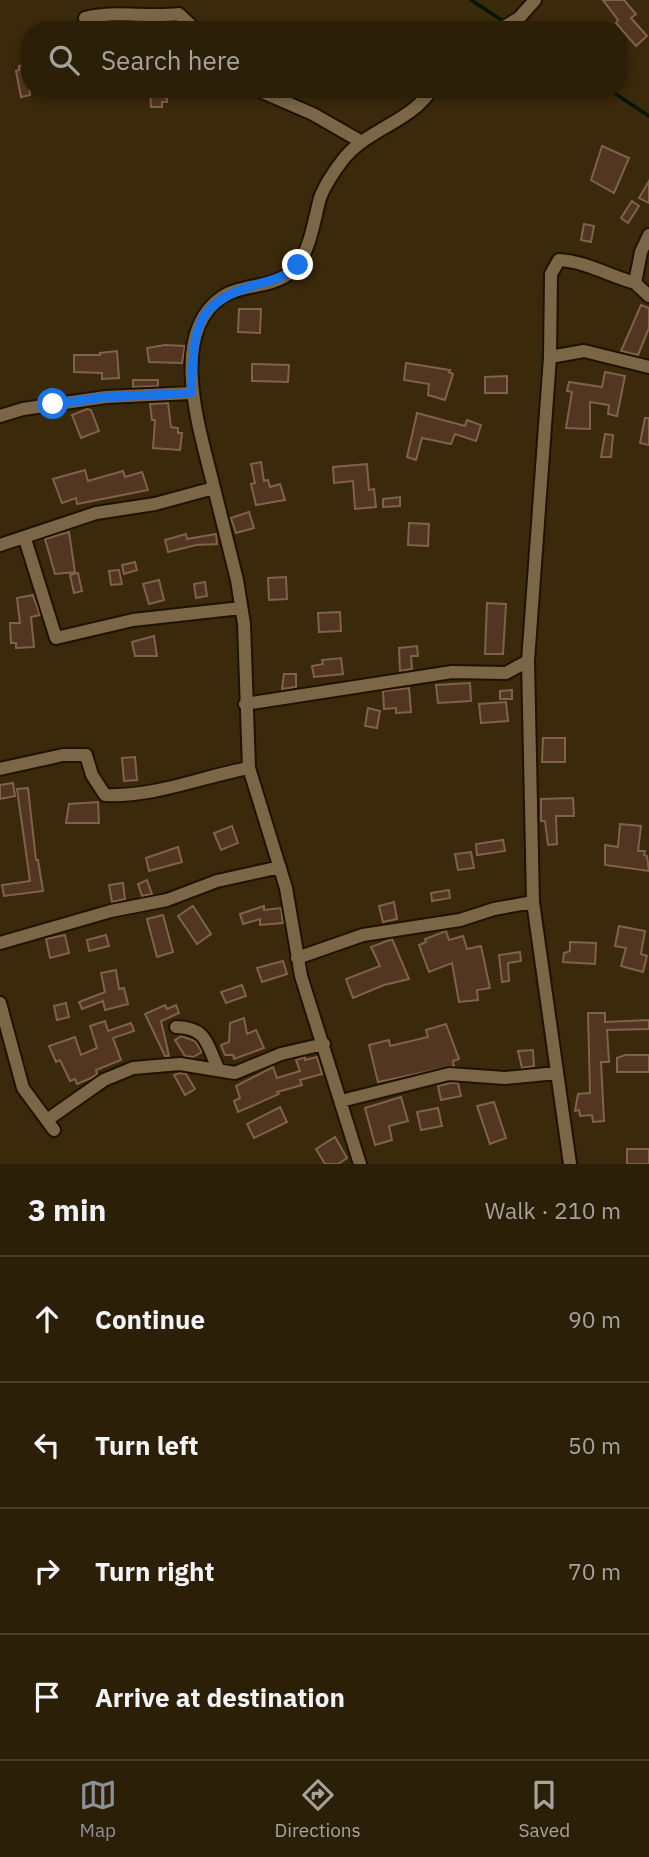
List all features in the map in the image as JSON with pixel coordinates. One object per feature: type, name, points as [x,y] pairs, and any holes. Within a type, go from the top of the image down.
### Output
[{"type":"street","points":[[514,21],[535,0]]},
{"type":"street","points":[[85,18],[103,13],[148,18],[179,14],[186,21]]},
{"type":"street","points":[[276,98],[313,114],[360,141]]},
{"type":"street","points":[[360,1164],[296,958],[286,888],[248,768],[246,643],[237,580],[191,393],[195,331],[202,319],[220,298],[286,276],[298,265],[314,230],[321,195],[341,162],[360,141],[403,118],[423,98]]},
{"type":"street","points":[[635,284],[641,252],[649,235]]},
{"type":"street","points":[[570,1164],[533,902],[528,661],[550,357],[551,274],[559,260],[573,261],[604,275],[635,284],[649,296]]},
{"type":"street","points":[[550,357],[583,351],[649,367]]},
{"type":"street","points":[[0,416],[23,409],[106,397],[191,393]]},
{"type":"street","points":[[0,545],[25,539],[96,513],[156,504],[214,488]]},
{"type":"street","points":[[25,539],[56,638],[133,620],[241,608]]},
{"type":"street","points":[[245,705],[452,672],[506,673],[528,661]]},
{"type":"street","points":[[0,769],[64,755],[86,755],[92,775],[105,795],[124,796],[169,790],[248,768]]},
{"type":"street","points":[[0,943],[111,911],[167,900],[217,881],[280,867]]},
{"type":"street","points":[[296,958],[363,935],[460,920],[494,909],[533,902]]},
{"type":"street","points":[[0,1003],[4,1030],[23,1087],[51,1125],[104,1080],[133,1068],[180,1063],[235,1073],[281,1054],[324,1044]]},
{"type":"street","points":[[176,1027],[194,1027],[202,1034],[219,1070]]},
{"type":"street","points":[[341,1101],[449,1074],[505,1078],[557,1073]]},
{"type":"building","points":[[603,0],[624,0],[636,14],[631,18],[647,36],[636,46],[628,37],[628,21],[618,20]]},
{"type":"building","points":[[21,66],[21,97],[16,71]]},
{"type":"building","points":[[150,98],[167,98],[167,102],[162,102],[162,107],[151,107]]},
{"type":"building","points":[[602,146],[629,158],[614,193],[591,180]]},
{"type":"building","points":[[649,181],[649,203],[639,198]]},
{"type":"building","points":[[632,201],[639,206],[628,223],[621,218]]},
{"type":"building","points":[[584,224],[594,226],[591,242],[581,240]]},
{"type":"building","points":[[641,305],[649,308],[649,328],[638,355],[621,351]]},
{"type":"building","points":[[239,309],[261,309],[260,333],[238,332]]},
{"type":"building","points":[[185,346],[182,363],[149,362],[147,348]]},
{"type":"building","points":[[117,351],[119,378],[102,379],[102,373],[74,372],[74,355],[100,355]]},
{"type":"building","points":[[406,363],[450,370],[453,374],[445,400],[428,395],[429,384],[404,380]]},
{"type":"building","points":[[252,364],[289,365],[288,382],[252,381]]},
{"type":"building","points":[[605,372],[625,376],[617,416],[608,414],[609,405],[590,402],[590,429],[566,428],[572,392],[567,391],[569,382],[602,387]]},
{"type":"building","points":[[507,376],[507,393],[485,393],[485,377]]},
{"type":"building","points":[[133,380],[158,380],[158,386],[133,387]]},
{"type":"building","points":[[168,403],[171,427],[178,428],[178,433],[182,433],[180,450],[153,448],[155,420],[152,420],[150,404]]},
{"type":"building","points":[[91,410],[99,431],[81,438],[72,415]]},
{"type":"building","points":[[417,413],[465,426],[467,420],[481,425],[476,441],[455,434],[451,444],[422,438],[416,460],[407,457]]},
{"type":"building","points":[[645,418],[649,418],[649,445],[640,443]]},
{"type":"building","points":[[605,434],[613,435],[611,457],[601,457]]},
{"type":"building","points":[[261,462],[264,481],[268,480],[270,487],[280,484],[285,500],[256,505],[251,484],[255,483],[251,464]]},
{"type":"building","points":[[367,464],[369,490],[374,489],[376,507],[355,509],[353,481],[334,483],[333,467]]},
{"type":"building","points":[[85,470],[88,481],[123,471],[125,477],[142,472],[148,490],[77,504],[76,498],[62,503],[53,479]]},
{"type":"building","points":[[400,497],[400,506],[383,507],[383,499]]},
{"type":"building","points":[[249,512],[254,528],[236,533],[231,518]]},
{"type":"building","points":[[409,523],[429,524],[428,546],[408,545]]},
{"type":"building","points":[[69,532],[75,572],[55,574],[45,539]]},
{"type":"building","points":[[186,534],[187,539],[216,534],[217,544],[196,545],[168,552],[165,540]]},
{"type":"building","points":[[135,562],[137,570],[124,574],[122,565]]},
{"type":"building","points":[[119,570],[122,584],[111,585],[109,571]]},
{"type":"building","points":[[78,573],[82,591],[74,593],[70,575]]},
{"type":"building","points":[[286,577],[287,599],[269,600],[268,578]]},
{"type":"building","points":[[159,580],[164,600],[149,604],[143,584]]},
{"type":"building","points":[[205,582],[207,596],[196,598],[194,584]]},
{"type":"building","points":[[33,595],[40,615],[31,617],[34,647],[16,648],[16,643],[11,643],[10,623],[20,623],[17,598]]},
{"type":"building","points":[[487,603],[506,604],[503,654],[485,654]]},
{"type":"building","points":[[340,612],[341,631],[319,632],[318,613]]},
{"type":"building","points":[[154,636],[157,656],[135,656],[132,642]]},
{"type":"building","points":[[417,646],[418,656],[411,656],[412,669],[400,671],[399,648]]},
{"type":"building","points":[[341,658],[343,674],[314,677],[312,666],[323,664],[322,660]]},
{"type":"building","points":[[284,674],[296,674],[296,687],[282,689]]},
{"type":"building","points":[[470,683],[471,701],[438,703],[436,685]]},
{"type":"building","points":[[409,688],[411,712],[396,713],[396,708],[384,709],[383,691]]},
{"type":"building","points":[[512,690],[512,699],[500,699],[500,691]]},
{"type":"building","points":[[506,702],[508,721],[481,723],[479,704]]},
{"type":"building","points":[[368,708],[380,711],[377,728],[365,726]]},
{"type":"building","points":[[543,738],[565,738],[565,762],[542,762]]},
{"type":"building","points":[[135,757],[137,780],[124,781],[122,758]]},
{"type":"building","points":[[13,783],[15,796],[0,799],[0,785]]},
{"type":"building","points":[[28,788],[36,860],[43,891],[4,896],[2,885],[30,881],[17,789]]},
{"type":"building","points":[[573,798],[574,816],[556,816],[557,844],[548,845],[545,821],[541,821],[541,799]]},
{"type":"building","points":[[98,802],[99,823],[66,823],[69,804]]},
{"type":"building","points":[[620,824],[641,826],[638,851],[645,851],[649,871],[605,865],[605,845],[618,847]]},
{"type":"building","points":[[232,826],[238,843],[221,850],[214,833]]},
{"type":"building","points":[[503,840],[505,851],[477,855],[476,844]]},
{"type":"building","points":[[178,847],[182,862],[149,871],[146,858]]},
{"type":"building","points":[[471,852],[474,868],[458,870],[455,854]]},
{"type":"building","points":[[147,880],[152,894],[142,896],[138,884]]},
{"type":"building","points":[[123,883],[125,899],[112,902],[109,885]]},
{"type":"building","points":[[449,890],[450,898],[432,901],[431,893]]},
{"type":"building","points":[[394,902],[397,919],[383,922],[379,906]]},
{"type":"building","points":[[193,906],[211,934],[197,944],[178,916]]},
{"type":"building","points":[[264,906],[264,910],[281,908],[283,923],[260,925],[260,919],[243,924],[240,914]]},
{"type":"building","points":[[163,915],[173,952],[157,957],[147,919]]},
{"type":"building","points":[[619,926],[645,931],[641,954],[647,956],[643,972],[621,966],[626,948],[615,946]]},
{"type":"building","points":[[446,931],[449,940],[463,936],[467,949],[481,946],[490,988],[477,990],[478,1000],[459,1002],[452,963],[429,972],[419,945],[426,942],[425,939]]},
{"type":"building","points":[[65,935],[69,953],[50,958],[46,939]]},
{"type":"building","points":[[106,935],[109,946],[89,951],[87,940]]},
{"type":"building","points":[[392,939],[409,979],[384,985],[353,998],[346,979],[380,966],[371,947]]},
{"type":"building","points":[[570,942],[596,943],[595,964],[563,962],[564,953],[570,951]]},
{"type":"building","points":[[520,952],[521,961],[508,963],[509,981],[502,982],[499,955]]},
{"type":"building","points":[[283,961],[287,974],[262,982],[257,968]]},
{"type":"building","points":[[116,970],[119,989],[124,988],[128,1004],[105,1010],[103,1001],[82,1009],[79,1002],[105,992],[101,973]]},
{"type":"building","points":[[242,985],[246,996],[226,1003],[221,992]]},
{"type":"building","points":[[66,1003],[69,1017],[57,1020],[54,1006]]},
{"type":"building","points":[[165,1005],[167,1009],[176,1005],[179,1013],[161,1021],[169,1056],[165,1056],[145,1014]]},
{"type":"building","points":[[588,1013],[605,1013],[605,1022],[649,1020],[649,1029],[607,1030],[609,1062],[601,1062],[604,1121],[593,1122],[592,1115],[580,1116],[579,1110],[575,1111],[578,1094],[590,1093]]},
{"type":"building","points":[[244,1018],[247,1034],[256,1030],[264,1048],[234,1059],[233,1055],[225,1055],[221,1045],[229,1042],[230,1023]]},
{"type":"building","points":[[105,1021],[108,1031],[131,1023],[134,1031],[113,1038],[121,1060],[96,1070],[97,1074],[77,1084],[75,1079],[70,1081],[60,1060],[56,1062],[49,1046],[75,1037],[81,1055],[97,1048],[90,1026]]},
{"type":"building","points":[[446,1024],[459,1059],[453,1061],[454,1066],[378,1082],[369,1045],[389,1040],[390,1046],[428,1037],[426,1030]]},
{"type":"building","points":[[181,1036],[195,1041],[202,1052],[193,1057],[185,1056],[175,1040]]},
{"type":"building","points":[[533,1050],[534,1066],[522,1068],[518,1051]]},
{"type":"building","points":[[625,1055],[649,1055],[649,1072],[617,1072],[617,1058]]},
{"type":"building","points":[[305,1057],[305,1060],[317,1057],[322,1074],[300,1080],[302,1085],[277,1092],[279,1094],[238,1112],[234,1101],[240,1098],[236,1086],[273,1067],[277,1078],[300,1071],[296,1060]]},
{"type":"building","points":[[186,1074],[195,1089],[185,1095],[174,1075]]},
{"type":"building","points":[[458,1083],[461,1096],[441,1100],[438,1086]]},
{"type":"building","points":[[401,1097],[408,1121],[389,1126],[392,1140],[375,1145],[365,1108]]},
{"type":"building","points":[[494,1102],[506,1138],[490,1144],[477,1106]]},
{"type":"building","points":[[280,1107],[287,1122],[254,1138],[247,1124]]},
{"type":"building","points":[[438,1108],[442,1126],[421,1130],[417,1112]]},
{"type":"building","points":[[335,1137],[347,1158],[338,1164],[325,1164],[316,1149]]},
{"type":"building","points":[[627,1149],[649,1149],[649,1164],[627,1164]]},
{"type":"waterway","points":[[471,0],[503,21]]},
{"type":"waterway","points":[[622,98],[649,116]]},
{"type":"route","points":[[53,404],[106,397],[191,393],[195,331],[202,319],[220,298],[234,291],[286,276],[298,265]]}]
